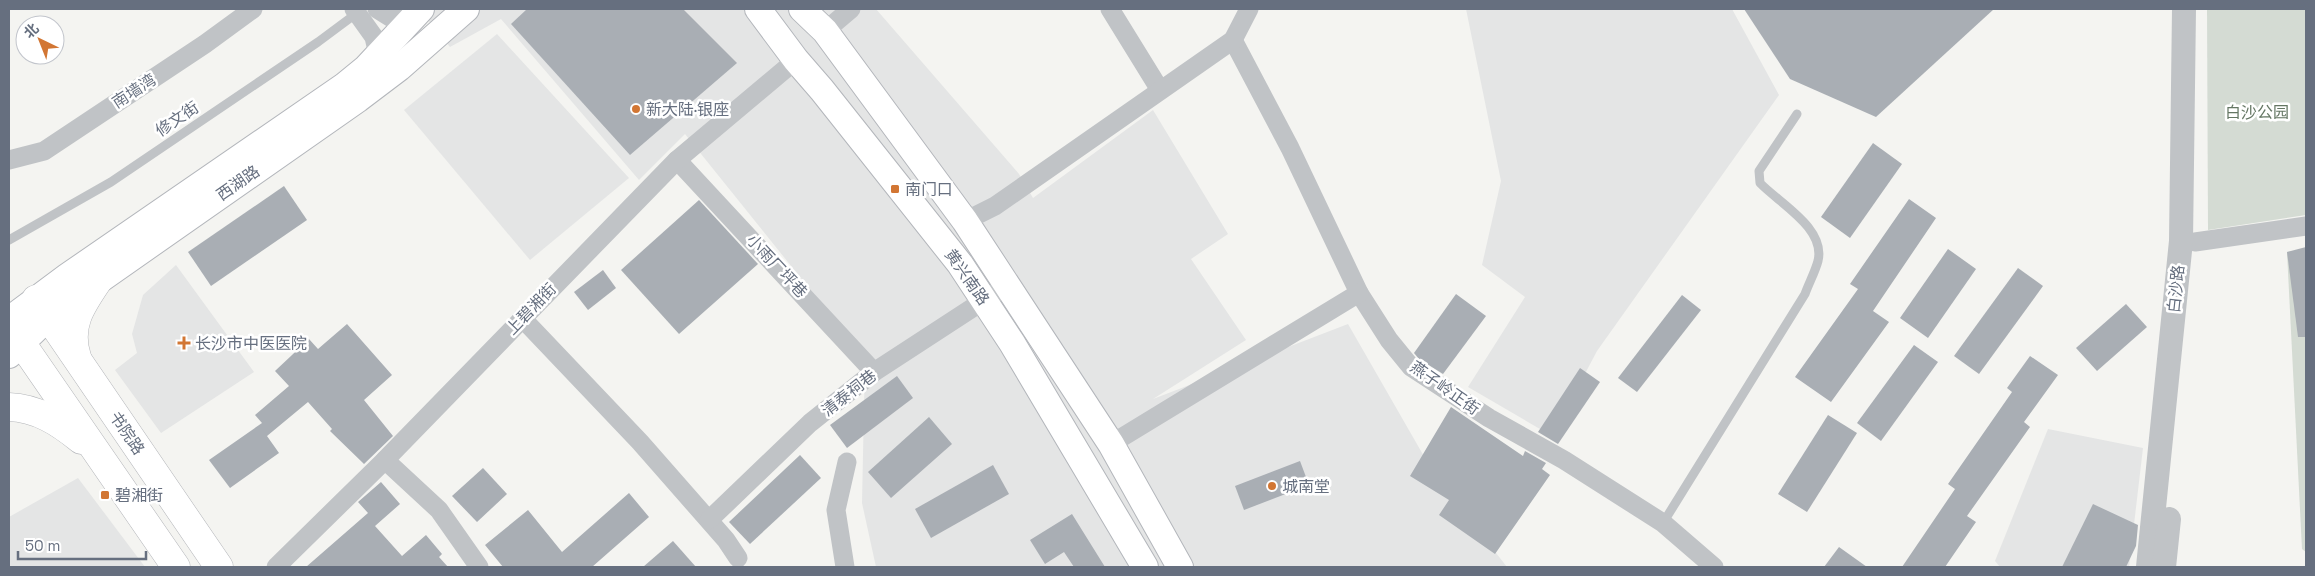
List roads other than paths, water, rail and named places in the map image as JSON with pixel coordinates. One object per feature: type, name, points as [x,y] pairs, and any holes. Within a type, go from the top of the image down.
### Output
[{"type":"main road","name":"西湖路","points":[[42,309],[98,280],[358,98],[399,68],[466,9]]},
{"type":"main road","name":"黄兴南路","points":[[758,9],[796,60],[960,264],[984,300],[1145,567]]},
{"type":"main road","name":"黄兴南路","points":[[802,9],[826,31],[965,221],[1111,444],[1180,567]]},
{"type":"main road","name":"西湖路","points":[[12,336],[42,309],[344,86],[378,55],[417,13]]},
{"type":"main road","points":[[81,365],[74,346],[73,325],[76,314],[98,280]]},
{"type":"main road","name":"书院路","points":[[42,309],[219,567]]},
{"type":"main road","points":[[12,336],[104,462],[176,567]]},
{"type":"main road","points":[[9,407],[35,411],[64,426],[104,462]]},
{"type":"street","name":"南墙湾","points":[[9,160],[44,151],[205,44],[253,9]]},
{"type":"street","points":[[377,9],[393,18],[417,13]]},
{"type":"street","points":[[826,31],[851,9]]},
{"type":"street","points":[[1110,9],[1160,90]]},
{"type":"street","points":[[965,221],[995,206],[1233,40],[1249,9]]},
{"type":"street","name":"白沙路","points":[[2148,567],[2181,242],[2184,9]]},
{"type":"street","name":"白沙路","points":[[2164,567],[2196,242],[2199,9]]},
{"type":"street","points":[[355,11],[374,37],[378,55]]},
{"type":"street","name":"燕子岭正街","points":[[1233,40],[1290,148],[1358,293],[1389,340],[1411,366],[1489,418],[1564,460],[1663,523],[1714,567]]},
{"type":"street","name":"上碧湘街","points":[[286,564],[677,160],[796,60]]},
{"type":"street","name":"小雨厂坪巷","points":[[677,160],[874,372]]},
{"type":"street","points":[[2196,242],[2306,226]]},
{"type":"street","name":"清泰祠巷","points":[[709,520],[810,424],[874,372],[1006,286]]},
{"type":"street","points":[[1111,444],[1358,293]]},
{"type":"street","points":[[522,318],[640,442],[726,540],[738,558]]},
{"type":"street","points":[[385,460],[439,510],[479,567]]},
{"type":"street","points":[[845,567],[836,510],[846,462]]},
{"type":"lane","name":"修文街","points":[[9,240],[111,182],[318,42],[355,11]]},
{"type":"lane","points":[[1663,523],[1805,294],[1819,259],[1816,237],[1798,216],[1760,183],[1759,171],[1797,114]]},
{"type":"place","name":"新大陆·银座","points":[[636,109]]},
{"type":"place","name":"南门口","points":[[895,189]]},
{"type":"place","name":"长沙市中医医院","points":[[184,343]]},
{"type":"place","name":"城南堂","points":[[1272,486]]},
{"type":"place","name":"碧湘街","points":[[105,495]]},
{"type":"park label","name":"白沙公园","points":[[2257,112]]}]
